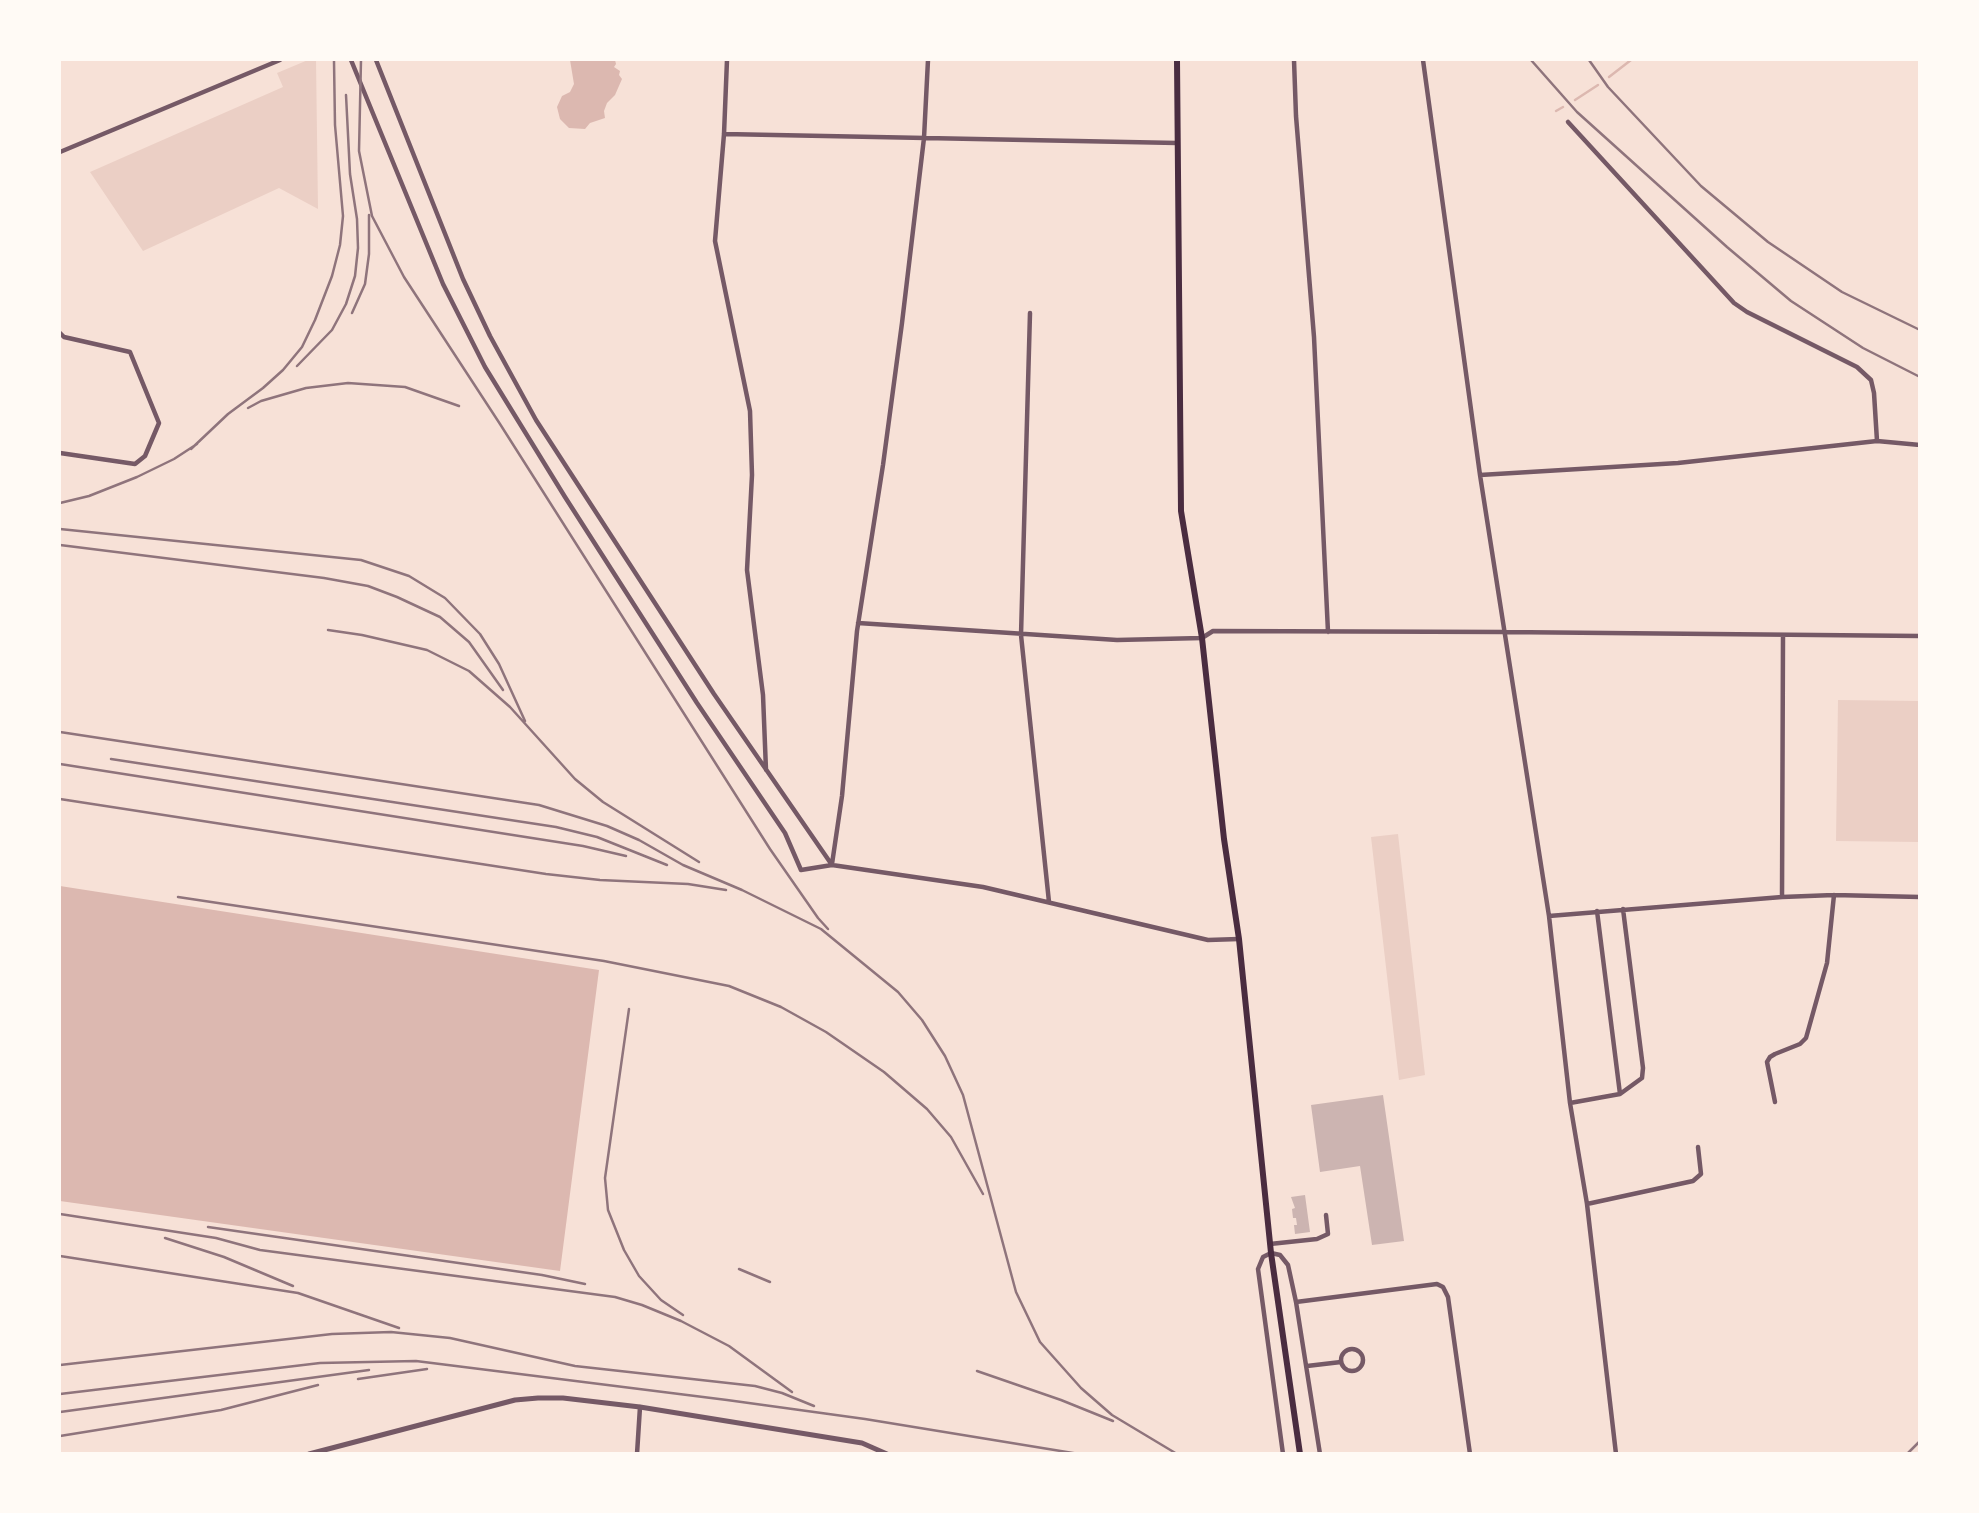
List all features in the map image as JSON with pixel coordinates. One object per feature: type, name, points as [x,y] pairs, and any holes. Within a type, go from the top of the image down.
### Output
[{"type":"main road","points":[[1177,60],[1181,511],[1202,638],[1224,839],[1239,939],[1271,1253],[1300,1454]]},
{"type":"street","points":[[60,152],[280,60]]},
{"type":"street","points":[[351,60],[443,284],[485,367],[689,692],[785,833],[801,870],[832,864],[983,887],[1208,940],[1239,939]]},
{"type":"street","points":[[376,60],[463,279],[536,420],[766,771],[832,864]]},
{"type":"street","points":[[727,60],[715,240],[750,411],[752,475],[747,570],[763,695],[766,771]]},
{"type":"street","points":[[832,864],[842,796],[858,623],[883,465],[924,138],[928,60]]},
{"type":"street","points":[[1294,60],[1314,337],[1328,632]]},
{"type":"street","points":[[1423,60],[1503,632],[1549,916],[1570,1103],[1587,1204],[1616,1454]]},
{"type":"street","points":[[1569,121],[1734,303],[1857,368],[1871,380],[1877,441]]},
{"type":"street","points":[[724,134],[1177,144]]},
{"type":"street","points":[[1030,313],[1021,635],[1049,902]]},
{"type":"street","points":[[60,333],[64,337],[131,352],[159,423],[145,456],[135,464],[60,453]]},
{"type":"street","points":[[1480,475],[1678,463],[1877,441],[1920,444]]},
{"type":"street","points":[[858,623],[1117,640],[1202,638],[1213,631],[1920,636]]},
{"type":"street","points":[[1782,897],[1783,635]]},
{"type":"street","points":[[1775,1102],[1767,1062],[1770,1057],[1800,1044],[1806,1038],[1827,963],[1833,895]]},
{"type":"street","points":[[1549,916],[1782,897],[1920,897]]},
{"type":"street","points":[[1570,1103],[1620,1094],[1642,1078],[1643,1068],[1622,909]]},
{"type":"street","points":[[1597,911],[1620,1094]]},
{"type":"street","points":[[1587,1204],[1693,1181],[1701,1174],[1698,1147]]},
{"type":"street","points":[[1270,1244],[1317,1239],[1328,1234],[1326,1214]]},
{"type":"street","points":[[1283,1454],[1258,1269],[1260,1260],[1271,1253],[1280,1255],[1287,1261],[1320,1454]]},
{"type":"street","points":[[1296,1302],[1437,1284],[1443,1287],[1448,1297],[1470,1454]]},
{"type":"street","points":[[1352,1349],[1359,1351],[1364,1360],[1361,1367],[1355,1371],[1345,1368],[1341,1362],[1343,1354],[1352,1349]]},
{"type":"street","points":[[1307,1366],[1341,1362]]},
{"type":"street","points":[[309,1454],[515,1400],[563,1398],[640,1407],[862,1443],[887,1454]]},
{"type":"street","points":[[637,1454],[640,1407]]},
{"type":"shaded area","points":[[308,60],[316,60],[318,209],[279,188],[143,251],[90,172],[283,87],[277,73]]},
{"type":"shaded area","points":[[570,60],[615,60],[614,67],[620,71],[622,79],[615,95],[607,103],[605,118],[590,123],[585,129],[569,128],[560,119],[557,107],[562,96],[570,92],[574,84]]},
{"type":"shaded area","points":[[1838,700],[1919,701],[1919,842],[1836,841]]},
{"type":"shaded area","points":[[1398,834],[1425,1075],[1399,1080],[1371,837]]},
{"type":"shaded area","points":[[60,886],[599,970],[560,1271],[60,1201]]},
{"type":"building","points":[[1383,1095],[1404,1241],[1372,1245],[1360,1166],[1320,1172],[1311,1105]]},
{"type":"building","points":[[1305,1195],[1310,1232],[1295,1234],[1294,1225],[1297,1225],[1296,1218],[1293,1218],[1292,1209],[1295,1208],[1291,1197]]},
{"type":"waterway","points":[[1609,77],[1631,60]]},
{"type":"waterway","points":[[1575,100],[1598,85]]},
{"type":"waterway","points":[[1556,111],[1563,107]]},
{"type":"railway","points":[[361,60],[359,151],[372,216],[404,277],[770,849],[828,929]]},
{"type":"railway","points":[[1531,60],[1577,112],[1791,301],[1863,348],[1920,377]]},
{"type":"railway","points":[[1589,60],[1608,87],[1701,186],[1768,242],[1842,292],[1920,330]]},
{"type":"railway","points":[[191,449],[228,414],[283,370],[302,347],[332,276],[340,245],[343,216],[335,125],[334,61]]},
{"type":"railway","points":[[297,366],[332,330],[346,304],[355,276],[357,219],[350,174],[346,95]]},
{"type":"railway","points":[[352,313],[365,284],[369,254],[369,215]]},
{"type":"railway","points":[[248,408],[261,401],[306,388],[348,383],[405,387],[459,406]]},
{"type":"railway","points":[[60,503],[89,496],[137,477],[197,444]]},
{"type":"railway","points":[[60,529],[361,560],[409,576],[445,598],[480,634],[499,664],[525,721]]},
{"type":"railway","points":[[60,545],[324,578],[368,586],[440,617],[469,642],[503,690]]},
{"type":"railway","points":[[328,630],[427,650],[469,671],[510,707],[575,779],[603,802],[699,862]]},
{"type":"railway","points":[[60,732],[539,805],[607,826],[639,840],[683,865],[742,890],[821,929],[898,992],[922,1020],[945,1056],[963,1095],[1016,1292],[1040,1342],[1081,1388],[1112,1415],[1177,1454]]},
{"type":"railway","points":[[111,759],[556,827],[597,837],[667,865]]},
{"type":"railway","points":[[60,764],[583,846],[626,856]]},
{"type":"railway","points":[[60,799],[546,874],[600,880],[688,884],[726,890]]},
{"type":"railway","points":[[178,897],[604,961],[729,986],[781,1007],[826,1032],[884,1072],[927,1109],[951,1137],[983,1194]]},
{"type":"railway","points":[[629,1009],[605,1178],[608,1210],[624,1250],[639,1276],[661,1300],[683,1315]]},
{"type":"railway","points":[[60,1214],[216,1238],[260,1250],[615,1297],[681,1321],[729,1346],[792,1392]]},
{"type":"railway","points":[[208,1227],[542,1275],[585,1284]]},
{"type":"railway","points":[[165,1238],[224,1257],[293,1286]]},
{"type":"railway","points":[[60,1256],[298,1293],[399,1328]]},
{"type":"railway","points":[[739,1269],[770,1282]]},
{"type":"railway","points":[[60,1365],[332,1334],[391,1332],[450,1338],[575,1366],[755,1386],[814,1406]]},
{"type":"railway","points":[[60,1394],[320,1363],[416,1361],[865,1419],[1079,1454]]},
{"type":"railway","points":[[358,1379],[427,1369]]},
{"type":"railway","points":[[60,1412],[369,1370]]},
{"type":"railway","points":[[977,1371],[1113,1421]]},
{"type":"railway","points":[[60,1436],[221,1410],[318,1385]]},
{"type":"railway","points":[[1907,1454],[1920,1441]]}]
